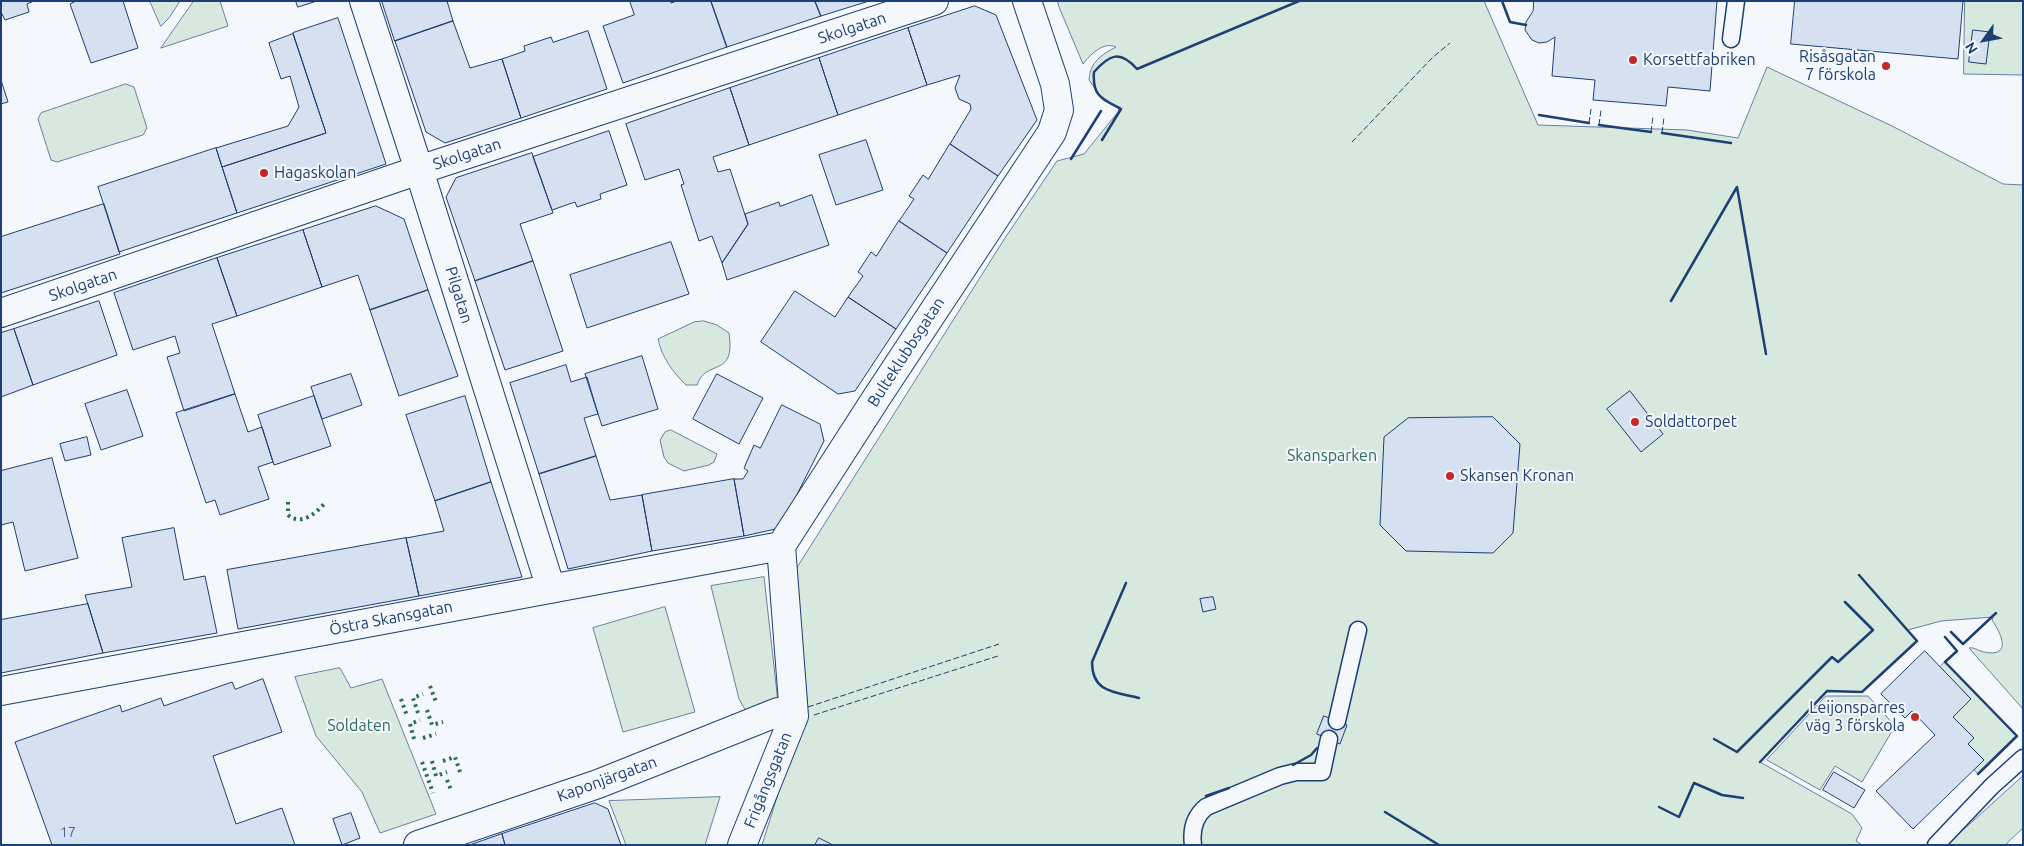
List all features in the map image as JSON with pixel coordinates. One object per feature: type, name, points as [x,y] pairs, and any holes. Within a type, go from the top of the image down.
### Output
[{"type":"street","name":"Pilgatan","points":[[364,1],[420,170],[551,589]]},
{"type":"street","name":"Skolgatan","points":[[1,313],[420,170],[934,1]]},
{"type":"street","name":"Bulteklubbsgatan","points":[[781,546],[882,388],[1052,132],[1059,110],[1055,84],[1027,1]]},
{"type":"street","name":"Östra Skansgatan","points":[[1,691],[781,546]]},
{"type":"street","points":[[781,546],[794,716]]},
{"type":"street","name":"Kaponjärgatan","points":[[418,845],[598,784],[778,712],[794,716]]},
{"type":"street","name":"Frigångsgatan","points":[[742,845],[794,716]]},
{"type":"lane","points":[[1731,40],[1736,1]]},
{"type":"lane","points":[[1337,721],[1358,630]]},
{"type":"lane","points":[[1193,845],[1192,835],[1195,820],[1199,813],[1206,808],[1280,776],[1296,772],[1322,772],[1329,739]]},
{"type":"lane","points":[[1936,845],[1992,786],[2023,758]]},
{"type":"green space","points":[[150,1],[180,1],[169,18],[161,26]]},
{"type":"green space","points":[[194,1],[220,1],[228,26],[161,48]]},
{"type":"green space","name":"Skansparken","points":[[1058,1],[1484,1],[1538,125],[1687,130],[1738,138],[1767,67],[1892,126],[2003,184],[2023,185],[2023,709],[1969,648],[1993,653],[2002,648],[2001,637],[1992,620],[1993,617],[1941,621],[1908,630],[1917,641],[1862,692],[1826,691],[1760,762],[1852,814],[1862,828],[1856,841],[1862,845],[762,845],[807,701],[796,569],[1005,238],[1057,161],[1084,154],[1118,112],[1119,108],[1103,100],[1089,80],[1092,68],[1097,60],[1116,47],[1102,47],[1093,53],[1083,64]]},
{"type":"green space","points":[[1965,1],[2023,1],[2023,75],[1964,74]]},
{"type":"green space","points":[[126,84],[134,87],[147,128],[143,135],[57,162],[51,160],[38,119],[41,113]]},
{"type":"green space","points":[[704,321],[717,325],[729,333],[730,347],[728,357],[724,363],[701,377],[697,385],[686,385],[669,364],[662,352],[658,339],[694,322]]},
{"type":"green space","points":[[671,430],[717,454],[714,462],[684,471],[668,463],[664,457],[660,440],[665,432]]},
{"type":"green space","points":[[764,577],[778,702],[746,711],[739,699],[711,586]]},
{"type":"green space","points":[[665,607],[695,712],[623,732],[593,628]]},
{"type":"green space","points":[[1945,662],[2017,736],[1978,774],[1974,770],[1984,760],[1968,744],[1974,738],[1953,717],[1971,699],[1940,667]]},
{"type":"green space","name":"Soldaten","points":[[340,668],[351,688],[382,679],[436,814],[380,833],[362,792],[316,736],[295,677]]},
{"type":"green space","points":[[1826,696],[1868,696],[1895,726],[1862,782],[1835,766],[1820,790],[1767,760]]},
{"type":"green space","points":[[2023,776],[2023,828],[2005,845],[1947,845]]},
{"type":"green space","points":[[720,797],[705,845],[626,845],[609,801]]},
{"type":"building","points":[[1,1],[34,1],[27,4],[29,12],[5,20],[1,12]]},
{"type":"building","points":[[76,1],[123,1],[138,48],[91,63],[70,4]]},
{"type":"building","points":[[296,1],[317,1],[298,7]]},
{"type":"building","points":[[382,1],[447,1],[453,21],[395,41]]},
{"type":"building","points":[[630,1],[671,1],[671,3],[677,1],[711,1],[727,47],[623,83],[603,26],[634,15]]},
{"type":"building","points":[[711,1],[815,1],[821,16],[727,47]]},
{"type":"building","points":[[815,1],[869,1],[821,16]]},
{"type":"building","name":"Korsettfabriken","points":[[1534,1],[1717,1],[1710,91],[1668,87],[1666,106],[1593,100],[1595,80],[1552,76],[1555,37],[1547,42],[1539,43],[1532,40],[1525,30],[1526,22],[1533,11]]},
{"type":"building","points":[[1795,1],[1963,1],[1958,59],[1791,44]]},
{"type":"building","points":[[975,6],[996,15],[1037,120],[998,176],[950,144],[971,109],[970,104],[959,99],[955,88],[960,75],[927,85],[908,28]]},
{"type":"building","points":[[338,18],[386,164],[237,213],[222,167],[326,133],[293,33]]},
{"type":"building","points":[[453,21],[470,68],[502,59],[521,118],[445,143],[426,132],[395,41]]},
{"type":"building","points":[[908,28],[927,85],[838,115],[819,58]]},
{"type":"building","points":[[1973,30],[1990,32],[1986,64],[1969,62]]},
{"type":"building","points":[[588,31],[607,89],[521,118],[502,59],[525,51],[524,46],[551,37],[553,42]]},
{"type":"building","points":[[293,34],[326,133],[222,167],[216,148],[288,126],[299,107],[290,76],[281,79],[269,43]]},
{"type":"building","points":[[819,58],[838,115],[749,145],[730,88]]},
{"type":"building","points":[[1,80],[8,102],[1,104]]},
{"type":"building","points":[[730,88],[749,145],[713,157],[718,172],[730,169],[748,224],[722,263],[712,236],[699,241],[681,185],[684,184],[679,169],[645,180],[626,124]]},
{"type":"building","points":[[609,131],[627,185],[600,194],[601,199],[577,207],[575,202],[552,210],[533,157]]},
{"type":"building","points":[[866,140],[883,190],[836,205],[819,155]]},
{"type":"building","points":[[950,144],[998,176],[947,253],[899,221],[914,199],[909,196],[923,175],[928,179]]},
{"type":"building","points":[[216,148],[237,213],[119,252],[98,187]]},
{"type":"building","points":[[532,153],[553,213],[520,224],[533,261],[475,281],[446,197],[456,178]]},
{"type":"building","points":[[812,195],[829,245],[727,280],[722,263],[748,224],[745,214],[779,202],[780,206]]},
{"type":"building","points":[[104,204],[120,254],[1,293],[1,237]]},
{"type":"building","points":[[376,206],[404,219],[428,290],[370,310],[358,275],[322,287],[303,230]]},
{"type":"building","points":[[899,221],[947,253],[896,329],[848,297],[863,276],[858,272],[871,252],[876,256]]},
{"type":"building","points":[[303,230],[322,287],[237,316],[217,258]]},
{"type":"building","points":[[671,242],[689,294],[587,328],[570,275]]},
{"type":"building","points":[[217,258],[237,316],[212,324],[235,394],[184,411],[167,357],[180,353],[175,336],[133,350],[114,293]]},
{"type":"building","points":[[533,261],[563,351],[505,370],[475,281]]},
{"type":"building","points":[[428,290],[458,376],[399,396],[370,310]]},
{"type":"building","points":[[795,291],[835,317],[848,297],[896,329],[855,391],[838,394],[761,342]]},
{"type":"building","points":[[99,301],[117,355],[33,385],[14,329]]},
{"type":"building","points":[[14,329],[33,385],[1,397],[1,333]]},
{"type":"building","points":[[642,356],[658,409],[602,426],[585,374]]},
{"type":"building","points":[[566,365],[571,382],[587,377],[598,414],[584,418],[596,456],[539,474],[510,383]]},
{"type":"building","points":[[351,374],[362,405],[322,419],[311,387]]},
{"type":"building","points":[[717,374],[763,398],[739,444],[693,419]]},
{"type":"building","points":[[127,390],[143,436],[101,450],[85,404]]},
{"type":"building","name":"Soldattorpet","points":[[1630,391],[1663,434],[1641,452],[1607,409]]},
{"type":"building","points":[[235,394],[248,432],[262,427],[273,462],[258,467],[269,499],[220,515],[215,500],[206,503],[176,413]]},
{"type":"building","points":[[314,396],[331,446],[274,465],[258,415]]},
{"type":"building","points":[[465,396],[491,482],[435,501],[406,415]]},
{"type":"building","points":[[782,405],[820,424],[824,441],[780,528],[744,536],[734,479],[743,479],[748,471],[744,468],[754,445],[760,448]]},
{"type":"building","name":"Skansen Kronan","points":[[1493,417],[1520,444],[1513,533],[1493,553],[1406,551],[1380,525],[1384,437],[1408,418]]},
{"type":"building","points":[[87,437],[91,455],[65,461],[60,444]]},
{"type":"building","points":[[596,456],[610,500],[642,495],[652,551],[568,569],[539,474]]},
{"type":"building","points":[[52,458],[78,558],[25,571],[13,522],[1,525],[1,471]]},
{"type":"building","points":[[734,479],[744,536],[652,551],[642,495]]},
{"type":"building","points":[[491,482],[522,577],[419,596],[406,538],[444,531],[435,501]]},
{"type":"building","points":[[174,528],[184,580],[205,576],[217,633],[103,653],[85,595],[132,587],[122,538]]},
{"type":"building","points":[[406,538],[419,596],[238,629],[227,570]]},
{"type":"building","points":[[1213,597],[1216,609],[1203,612],[1200,599]]},
{"type":"building","points":[[88,604],[103,653],[1,673],[1,620]]},
{"type":"building","points":[[1925,651],[1971,699],[1953,717],[1974,738],[1968,744],[1984,760],[1913,829],[1876,791],[1935,735],[1912,711],[1905,718],[1881,694]]},
{"type":"building","points":[[263,679],[282,732],[213,756],[236,824],[282,808],[295,845],[52,845],[15,742],[120,705],[122,712],[161,698],[164,706],[232,682],[235,689]]},
{"type":"building","points":[[1324,716],[1347,725],[1340,744],[1317,734]]},
{"type":"building","points":[[1834,772],[1865,790],[1854,808],[1823,790]]},
{"type":"building","points":[[595,803],[608,809],[621,845],[505,845],[502,834]]},
{"type":"building","points":[[351,813],[360,838],[342,845],[333,819]]},
{"type":"building","points":[[502,834],[505,845],[470,845]]},
{"type":"building","points":[[819,838],[833,845],[815,845]]},
{"type":"hedge","points":[[288,502],[288,515],[298,519],[312,515],[325,503]]},
{"type":"hedge","points":[[430,686],[436,702]]},
{"type":"hedge","points":[[418,713],[413,698],[423,694]]},
{"type":"hedge","points":[[401,699],[407,716]]},
{"type":"hedge","points":[[427,710],[432,725],[443,722]]},
{"type":"hedge","points":[[414,739],[410,724],[420,720]]},
{"type":"hedge","points":[[423,738],[436,734]]},
{"type":"hedge","points":[[443,761],[455,757],[460,772]]},
{"type":"hedge","points":[[432,761],[436,776],[447,772]]},
{"type":"hedge","points":[[422,762],[433,793]]},
{"type":"hedge","points":[[447,780],[451,790]]},
{"type":"fence","points":[[1352,142],[1432,58],[1450,43]]},
{"type":"fence","points":[[1589,123],[1591,109]]},
{"type":"fence","points":[[1599,125],[1601,110]]},
{"type":"fence","points":[[1651,132],[1653,116]]},
{"type":"fence","points":[[1662,133],[1664,117]]},
{"type":"fence","points":[[808,707],[999,644]]},
{"type":"fence","points":[[814,715],[998,656]]},
{"type":"wall","points":[[1102,140],[1121,109],[1104,99],[1097,92],[1094,72],[1105,61],[1110,58],[1120,57],[1137,69],[1299,1]]},
{"type":"wall","points":[[1502,1],[1510,22],[1526,25]]},
{"type":"wall","points":[[1071,159],[1101,111]]},
{"type":"wall","points":[[1539,115],[1589,123]]},
{"type":"wall","points":[[1599,125],[1651,132]]},
{"type":"wall","points":[[1662,133],[1731,143]]},
{"type":"wall","points":[[1671,301],[1737,187],[1766,354]]},
{"type":"wall","points":[[1760,762],[1827,691],[1862,692],[1917,641],[1859,575]]},
{"type":"wall","points":[[1126,583],[1092,662],[1093,672],[1096,680],[1106,689],[1139,698]]},
{"type":"wall","points":[[1714,739],[1737,752],[1832,657],[1838,662],[1873,630],[1845,602]]},
{"type":"wall","points":[[1951,632],[1963,644],[1996,613]]},
{"type":"wall","points":[[1945,637],[1957,651],[1945,662],[2017,736],[1978,774]]},
{"type":"wall","points":[[1293,765],[1311,755],[1317,748]]},
{"type":"wall","points":[[1659,807],[1679,817],[1694,783],[1722,795],[1743,798]]},
{"type":"wall","points":[[1206,796],[1229,788]]},
{"type":"wall","points":[[1385,812],[1439,845]]},
{"type":"place","name":"Korsettfabriken","points":[[1633,60]]},
{"type":"place","name":"Risåsgatan 7 förskola","points":[[1886,66]]},
{"type":"place","name":"Hagaskolan","points":[[264,173]]},
{"type":"place","name":"Soldattorpet","points":[[1635,422]]},
{"type":"place","name":"Skansen Kronan","points":[[1450,476]]},
{"type":"place","name":"Leijonsparres väg 3 förskola","points":[[1915,717]]}]
